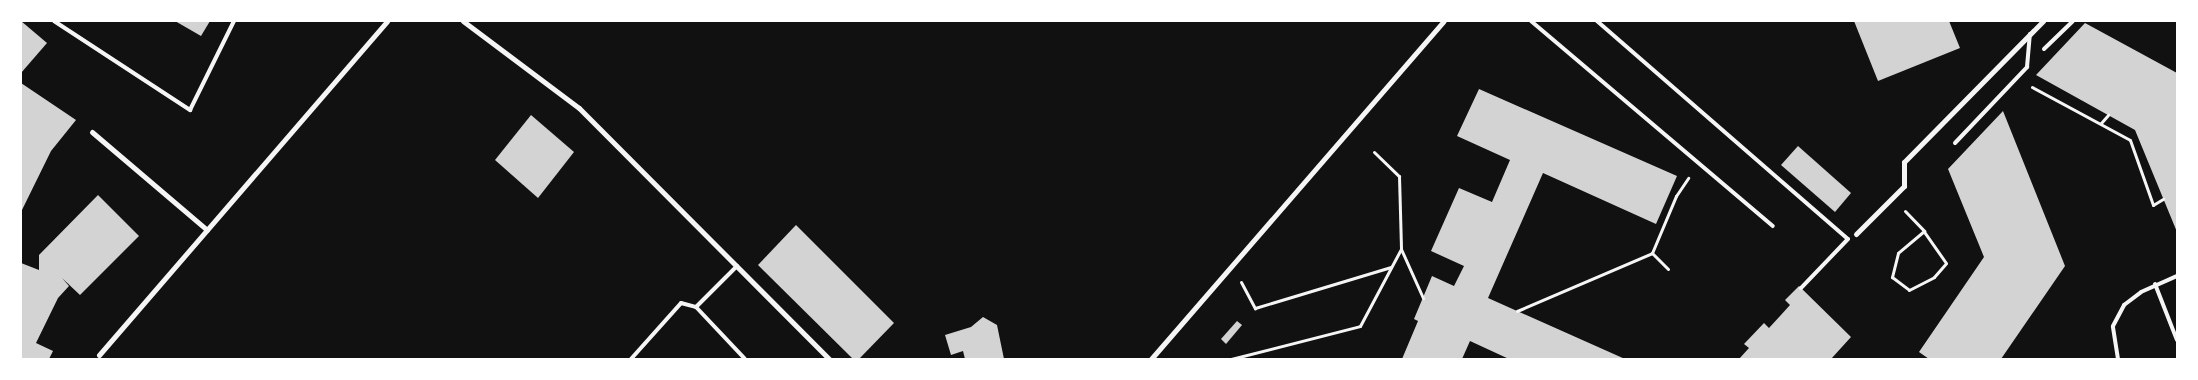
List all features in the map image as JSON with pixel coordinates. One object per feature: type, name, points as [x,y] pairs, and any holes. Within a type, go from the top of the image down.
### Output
[{"type":"street","points":[[99,355],[387,21]]},
{"type":"street","points":[[463,21],[578,108],[829,359]]},
{"type":"street","points":[[1151,359],[1444,21]]},
{"type":"street","points":[[1856,234],[1904,186],[1904,162],[2043,21]]},
{"type":"street","points":[[92,132],[207,230]]},
{"type":"lane","points":[[54,21],[190,110],[234,21]]},
{"type":"lane","points":[[1531,21],[1773,226]]},
{"type":"lane","points":[[1597,21],[1848,239],[1801,288]]},
{"type":"lane","points":[[2044,49],[2072,21]]},
{"type":"lane","points":[[1955,143],[2027,67],[2030,34]]},
{"type":"lane","points":[[696,307],[738,266]]},
{"type":"lane","points":[[2118,359],[2113,326],[2124,305],[2155,284],[2177,276]]},
{"type":"lane","points":[[2155,284],[2177,340]]},
{"type":"lane","points":[[631,359],[681,303],[696,307],[745,359]]},
{"type":"path","points":[[2016,78],[2130,140],[2154,205],[2163,200]]},
{"type":"path","points":[[2101,123],[2108,115]]},
{"type":"path","points":[[1374,152],[1399,176],[1401,248],[1423,298]]},
{"type":"path","points":[[1517,311],[1652,253],[1676,196],[1698,163]]},
{"type":"path","points":[[1892,198],[1924,231],[1946,262],[1934,277],[1909,290],[1892,277],[1898,253],[1924,231]]},
{"type":"path","points":[[1230,359],[1360,326],[1401,248]]},
{"type":"path","points":[[1652,253],[1668,269]]},
{"type":"path","points":[[1229,270],[1241,283],[1255,308],[1392,267]]},
{"type":"building","points":[[21,21],[47,43],[21,73]]},
{"type":"building","points":[[175,21],[210,21],[201,36]]},
{"type":"building","points":[[1854,21],[1949,21],[1960,48],[1878,81]]},
{"type":"building","points":[[2085,23],[2177,73],[2177,232],[2135,130],[2036,75]]},
{"type":"building","points":[[21,83],[76,120],[51,151],[21,212]]},
{"type":"building","points":[[1479,89],[1677,176],[1656,224],[1543,173],[1488,298],[1625,359],[1509,359],[1470,341],[1462,359],[1402,359],[1418,321],[1414,319],[1432,276],[1454,286],[1464,266],[1431,251],[1459,188],[1492,202],[1510,160],[1457,136]]},
{"type":"building","points":[[2003,111],[2065,266],[2001,359],[1929,359],[1919,352],[1984,257],[1948,169]]},
{"type":"building","points":[[531,115],[574,152],[538,198],[495,160]]},
{"type":"building","points":[[1798,146],[1851,193],[1835,212],[1781,165]]},
{"type":"building","points":[[98,195],[139,236],[80,295],[62,278],[69,286],[58,298],[36,343],[53,351],[49,359],[21,359],[21,263],[39,270],[39,255]]},
{"type":"building","points":[[796,225],[894,323],[859,359],[853,359],[758,265]]},
{"type":"building","points":[[1799,286],[1851,337],[1831,359],[1739,359],[1749,348],[1744,344],[1764,323],[1769,328],[1790,305],[1785,300]]},
{"type":"building","points":[[983,317],[997,325],[1004,359],[965,359],[963,351],[951,355],[945,335],[971,327]]},
{"type":"building","points":[[1237,321],[1242,325],[1226,344],[1221,339]]}]
